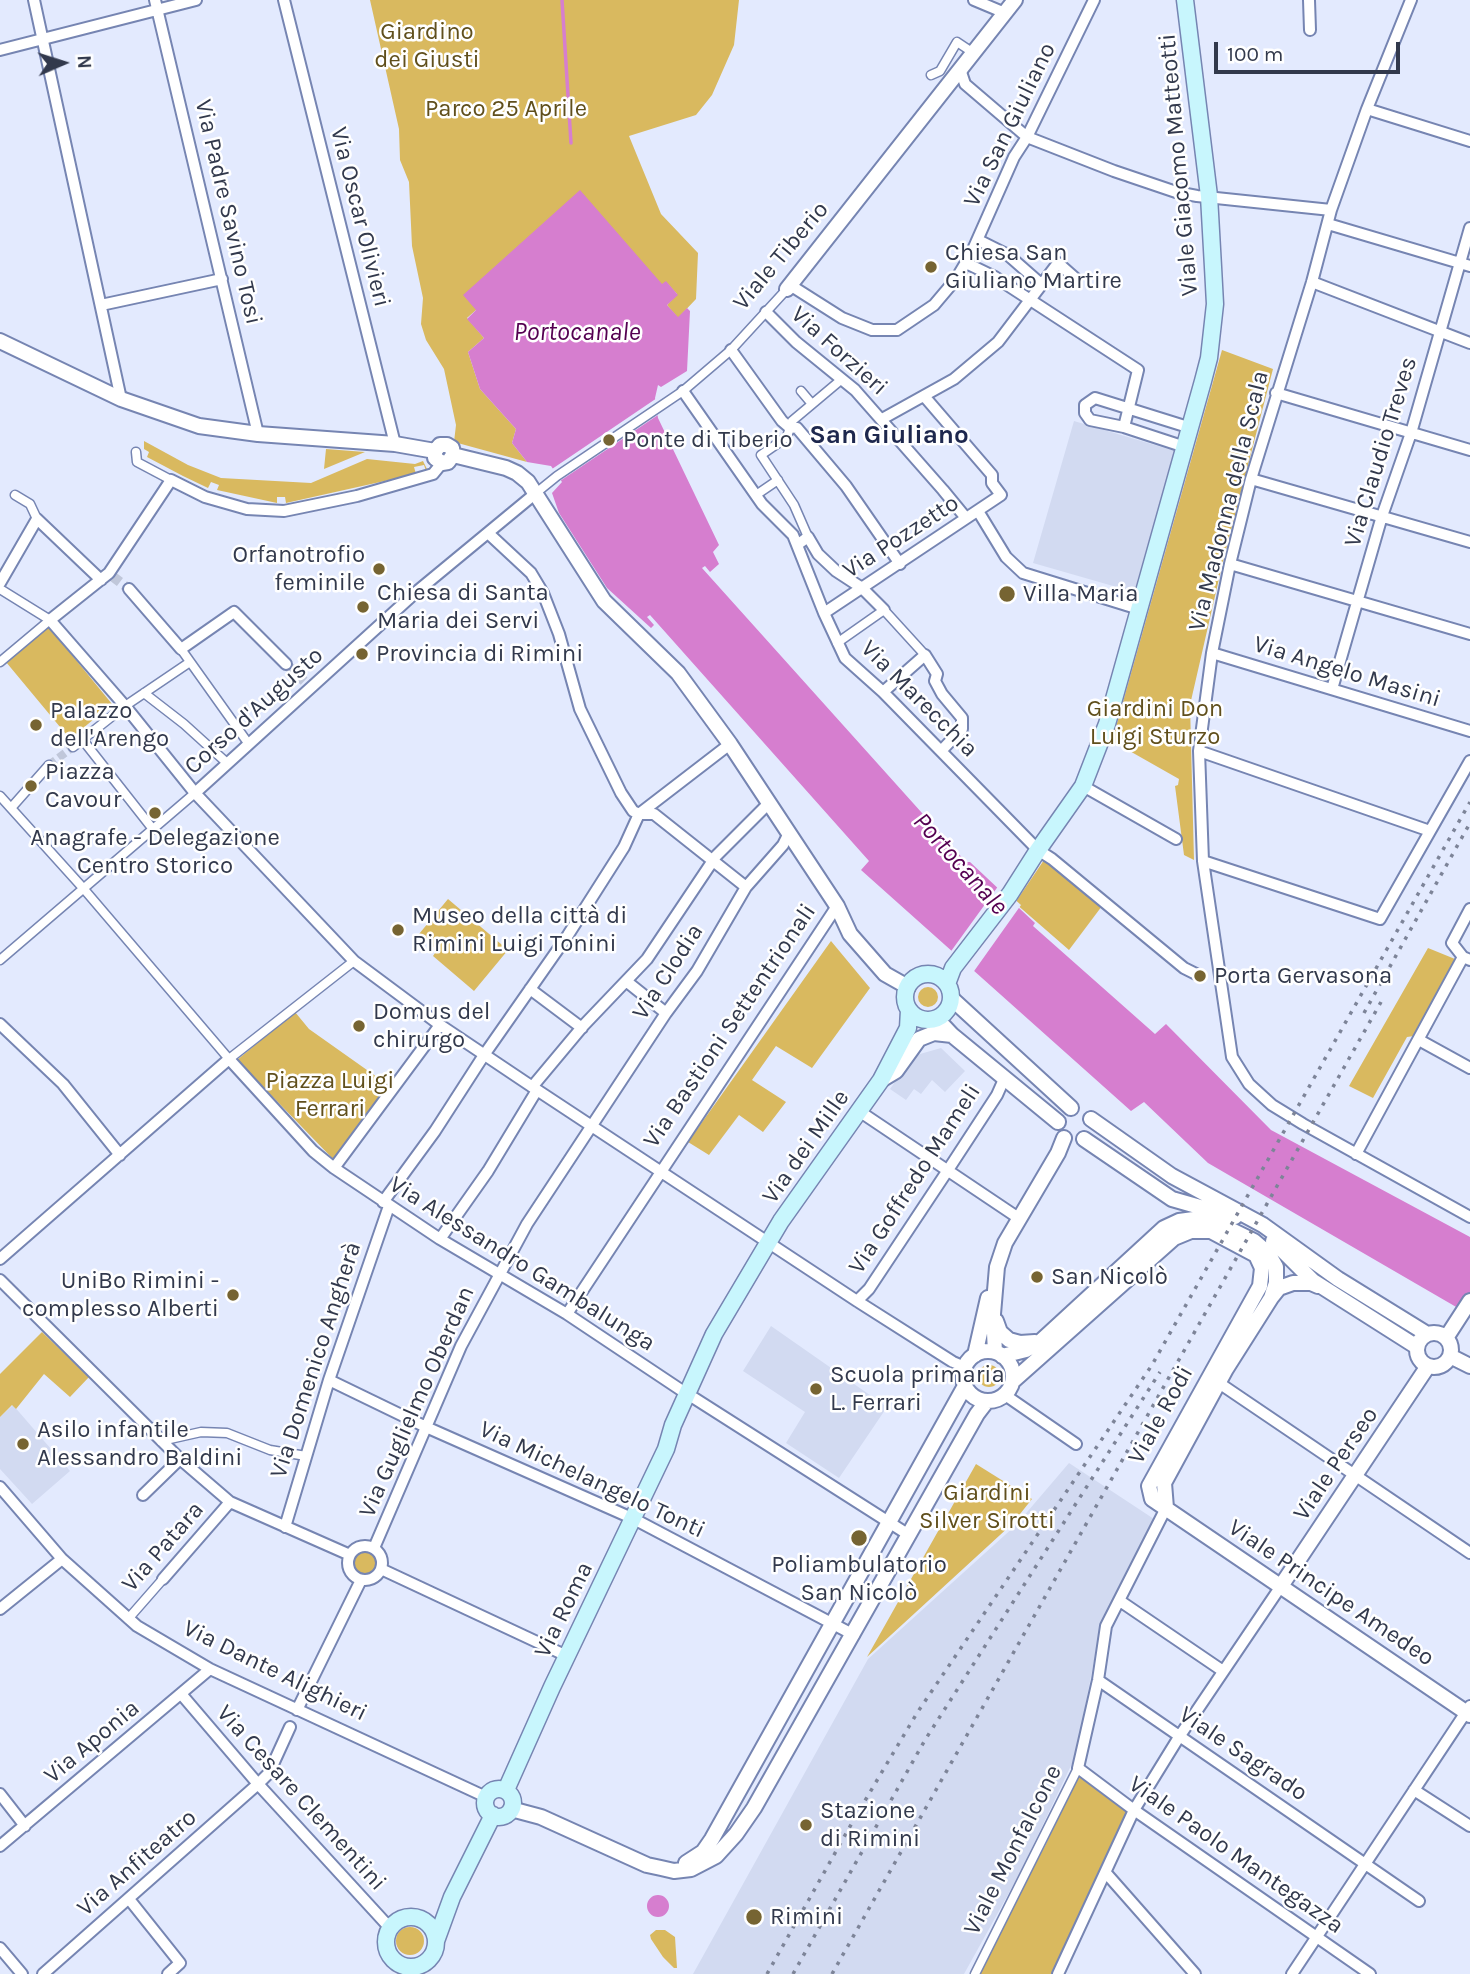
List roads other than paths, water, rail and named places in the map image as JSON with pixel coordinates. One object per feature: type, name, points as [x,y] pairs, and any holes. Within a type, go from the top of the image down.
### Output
[{"type":"main road","name":"Viale Giacomo Matteotti","points":[[949,991],[953,968],[1010,894],[1083,786],[1107,724],[1209,358],[1215,304],[1209,196],[1185,0]]},
{"type":"main road","points":[[933,975],[949,991],[947,1010],[933,1019],[917,1018],[909,1010],[905,996],[908,987],[918,976],[933,975],[953,968]]},
{"type":"main road","name":"Via dei Mille","points":[[881,1080],[908,1027],[909,1010]]},
{"type":"main road","name":"Via dei Mille","points":[[769,1242],[881,1080],[933,1019]]},
{"type":"main road","name":"Via Roma","points":[[506,1790],[666,1449],[680,1430],[691,1396],[721,1337],[727,1315],[769,1242]]},
{"type":"main road","points":[[492,1790],[506,1790],[513,1800],[512,1809],[505,1815],[493,1815],[485,1805],[486,1797],[492,1790]]},
{"type":"main road","points":[[391,1958],[409,1971],[432,1956],[452,1897],[493,1815]]},
{"type":"main road","points":[[386,1974],[391,1958],[386,1943],[390,1928],[402,1918],[434,1913],[452,1897]]},
{"type":"main road","points":[[417,1917],[431,1926],[436,1941]]},
{"type":"street","points":[[34,0],[121,399]]},
{"type":"street","points":[[0,50],[156,6],[196,0]]},
{"type":"street","name":"Via Oscar Olivieri","points":[[284,0],[395,444]]},
{"type":"street","points":[[974,0],[1005,13]]},
{"type":"street","name":"Viale Tiberio","points":[[536,493],[557,475],[683,391],[731,350],[789,287],[1015,0]]},
{"type":"street","name":"Via San Giuliano","points":[[789,287],[842,318],[872,330],[897,330],[934,305],[966,263],[1014,157],[1027,137],[1094,0]]},
{"type":"street","points":[[1309,0],[1310,30]]},
{"type":"street","name":"Via Madonna della Scala","points":[[1411,0],[1367,109],[1331,210],[1312,282],[1251,479],[1230,564],[1212,653],[1199,751],[1203,860],[1232,1057],[1249,1084],[1272,1105],[1303,1124],[1470,1217]]},
{"type":"street","name":"Via Padre Savino Tosi","points":[[156,6],[258,434]]},
{"type":"street","points":[[931,75],[940,71],[957,42],[969,50]]},
{"type":"street","points":[[961,69],[965,84],[1027,137],[1115,172],[1176,192],[1331,210]]},
{"type":"street","points":[[1367,109],[1470,141]]},
{"type":"street","points":[[1328,224],[1464,264]]},
{"type":"street","name":"Via Claudio Treves","points":[[1332,689],[1382,516],[1411,433],[1440,330],[1464,264],[1470,228]]},
{"type":"street","points":[[978,240],[1008,255],[1041,284]]},
{"type":"street","points":[[966,263],[995,277],[1138,370],[1124,427]]},
{"type":"street","points":[[882,419],[954,379],[998,342],[1058,263],[1075,278]]},
{"type":"street","points":[[101,305],[222,279]]},
{"type":"street","points":[[1312,282],[1470,343]]},
{"type":"street","name":"Via Forzieri","points":[[766,312],[796,342],[842,379],[882,419],[966,518]]},
{"type":"street","name":"Via Bastioni Settentrionali","points":[[0,341],[121,399],[199,426],[258,434],[395,444],[517,473],[536,493],[604,601],[678,673],[730,744],[769,803],[790,841],[837,906],[850,934],[885,974],[908,987]]},
{"type":"street","points":[[731,350],[782,421],[789,427],[797,428],[846,486],[900,564]]},
{"type":"street","points":[[842,379],[792,421],[786,436],[761,455],[794,505],[818,554],[836,571],[862,588],[934,668],[937,674],[935,681],[942,694],[962,718],[962,729],[941,751]]},
{"type":"street","name":"Via Marecchia","points":[[683,391],[756,495],[793,535],[845,657],[883,692],[1038,850],[1184,968],[1200,975],[1219,977]]},
{"type":"street","points":[[801,391],[812,404]]},
{"type":"street","points":[[1276,393],[1470,450]]},
{"type":"street","name":"Via Pozzetto","points":[[824,613],[1001,495],[992,483],[992,475],[924,396]]},
{"type":"street","points":[[1185,447],[1124,427],[1090,420],[1085,413],[1085,405],[1095,398],[1191,428]]},
{"type":"street","points":[[136,452],[137,461],[205,497],[247,509],[284,511],[357,496],[433,474],[443,456]]},
{"type":"street","points":[[1251,479],[1470,542]]},
{"type":"street","points":[[756,495],[778,480]]},
{"type":"street","points":[[0,662],[105,578],[171,481]]},
{"type":"street","name":"Corso d'Augusto","points":[[0,960],[195,793],[308,685],[536,493]]},
{"type":"street","points":[[15,495],[30,504],[37,519],[105,578]]},
{"type":"street","points":[[978,511],[1006,557],[1018,570],[1139,609]]},
{"type":"street","points":[[37,519],[0,586],[50,620],[125,706],[195,793],[354,961],[440,1026],[857,1301],[965,1367]]},
{"type":"street","points":[[488,533],[531,573],[543,593],[559,634],[580,709],[621,793],[633,811],[639,814],[654,814],[746,887]]},
{"type":"street","points":[[797,545],[808,537]]},
{"type":"street","points":[[1230,564],[1470,634]]},
{"type":"street","points":[[129,589],[181,649],[248,743]]},
{"type":"street","points":[[837,643],[884,610]]},
{"type":"street","points":[[181,649],[234,612],[286,664]]},
{"type":"street","name":"Via Angelo Masini","points":[[1212,653],[1470,730]]},
{"type":"street","points":[[883,692],[925,655]]},
{"type":"street","points":[[73,747],[125,706],[190,662]]},
{"type":"street","points":[[144,693],[228,763]]},
{"type":"street","points":[[82,739],[152,828]]},
{"type":"street","points":[[639,814],[730,744]]},
{"type":"street","points":[[1199,751],[1430,831]]},
{"type":"street","points":[[1203,860],[1380,919],[1470,761]]},
{"type":"street","points":[[11,808],[48,765]]},
{"type":"street","points":[[1083,786],[1176,839]]},
{"type":"street","points":[[0,796],[83,888],[229,1059],[313,1151],[334,1168],[440,1026]]},
{"type":"street","points":[[440,1239],[488,1171],[535,1088],[582,1028],[647,959],[713,860],[769,803]]},
{"type":"street","name":"Via Domenico Angherà","points":[[285,1527],[386,1204],[484,1055],[568,935],[624,847],[639,814]]},
{"type":"street","name":"Via Clodia","points":[[499,1273],[591,1125],[697,971],[746,887],[790,841]]},
{"type":"street","name":"Via Bastioni Settentrionali","points":[[567,1314],[837,906]]},
{"type":"street","points":[[1356,1154],[1467,959],[1452,943],[1470,909]]},
{"type":"street","points":[[0,1259],[229,1059],[354,961]]},
{"type":"street","points":[[626,981],[666,1013]]},
{"type":"street","points":[[530,989],[582,1028]]},
{"type":"street","points":[[949,991],[1071,1108],[1083,1110],[1091,1119],[1172,1176],[1261,1228],[1427,1334],[1438,1333],[1446,1338],[1451,1349],[1446,1364],[1428,1366],[1418,1357],[1417,1347],[1427,1334]]},
{"type":"street","points":[[933,1019],[1058,1122]]},
{"type":"street","points":[[0,1024],[63,1084],[120,1155]]},
{"type":"street","name":"Via dei Mille","points":[[881,1080],[896,1070],[919,1039],[934,1033],[952,1035]]},
{"type":"street","points":[[1419,1040],[1470,1068]]},
{"type":"street","name":"Via Goffredo Mameli","points":[[857,1301],[869,1289],[948,1170],[997,1095],[1004,1077]]},
{"type":"street","points":[[1071,1108],[1063,1113],[1058,1122],[1059,1131],[1064,1138],[1074,1142],[1084,1139],[1091,1130],[1091,1119]]},
{"type":"street","points":[[859,1111],[1020,1219]]},
{"type":"street","points":[[975,1355],[986,1303],[1005,1243],[1058,1153],[1064,1138]]},
{"type":"street","points":[[1084,1139],[1162,1193],[1182,1203],[1232,1215],[1261,1228],[1325,1289]]},
{"type":"street","name":"Via Alessandro Gambalunga","points":[[334,1168],[440,1239],[567,1314],[909,1535]]},
{"type":"street","points":[[1162,1193],[1168,1203],[1167,1226]]},
{"type":"street","points":[[994,1284],[993,1314],[998,1354],[1010,1364],[1013,1381],[1005,1395],[998,1400],[986,1401],[974,1397],[965,1386],[965,1367],[975,1355],[982,1352],[998,1354],[1026,1350],[1040,1342],[1167,1226],[1187,1219],[1211,1220],[1254,1241],[1268,1253],[1276,1268],[1276,1283],[1271,1298]]},
{"type":"street","name":"Viale Rodi","points":[[1013,1381],[1174,1238],[1184,1233],[1205,1230],[1221,1234],[1256,1255],[1262,1268],[1260,1286],[1149,1486],[1152,1499],[1166,1508]]},
{"type":"street","name":"Via Guglielmo Oberdan","points":[[374,1548],[461,1346],[499,1273]]},
{"type":"street","points":[[0,1280],[161,1441],[230,1502],[349,1555]]},
{"type":"street","points":[[1271,1298],[1279,1288],[1293,1283],[1311,1283],[1417,1347]]},
{"type":"street","name":"Viale Rodi","points":[[1166,1508],[1164,1483],[1219,1383],[1271,1298]]},
{"type":"street","points":[[1446,1338],[1470,1301]]},
{"type":"street","points":[[993,1314],[1000,1332],[1009,1340],[1020,1343],[1040,1342]]},
{"type":"street","points":[[1450,1356],[1470,1366]]},
{"type":"street","name":"Viale Perseo","points":[[1281,1586],[1428,1366]]},
{"type":"street","name":"Via Michelangelo Tonti","points":[[329,1380],[426,1427],[634,1519],[854,1634]]},
{"type":"street","points":[[1219,1383],[1470,1553]]},
{"type":"street","points":[[661,1868],[691,1861],[704,1852],[965,1386]]},
{"type":"street","points":[[1005,1395],[1076,1444]]},
{"type":"street","points":[[512,1809],[541,1817],[647,1865],[674,1871],[691,1869],[716,1856],[754,1808],[986,1401]]},
{"type":"street","points":[[161,1441],[201,1432],[227,1433],[270,1450],[306,1457]]},
{"type":"street","points":[[143,1495],[180,1459]]},
{"type":"street","name":"Via Dante Alighieri","points":[[0,1487],[62,1559],[128,1619],[210,1669],[486,1797]]},
{"type":"street","name":"Via Patara","points":[[128,1619],[230,1502]]},
{"type":"street","name":"Viale Principe Amedeo","points":[[1166,1508],[1469,1711]]},
{"type":"street","name":"Viale Monfalcone","points":[[975,1974],[1078,1768],[1098,1680],[1106,1626],[1166,1508]]},
{"type":"street","points":[[363,1545],[374,1548],[381,1555],[381,1569],[375,1577],[361,1580],[351,1573],[349,1555],[363,1545]]},
{"type":"street","points":[[0,1609],[62,1559]]},
{"type":"street","points":[[381,1569],[567,1656]]},
{"type":"street","points":[[297,1710],[361,1580]]},
{"type":"street","points":[[1058,1974],[1133,1810],[1281,1586]]},
{"type":"street","points":[[1120,1601],[1223,1671]]},
{"type":"street","name":"Via Aponia","points":[[0,1846],[210,1669]]},
{"type":"street","name":"Viale Sagrado","points":[[1098,1680],[1419,1901]]},
{"type":"street","name":"Via Cesare Clementini","points":[[181,1695],[258,1784],[390,1928]]},
{"type":"street","points":[[1292,1974],[1469,1711]]},
{"type":"street","points":[[258,1784],[269,1773],[290,1727]]},
{"type":"street","name":"Viale Paolo Mantegazza","points":[[1078,1768],[1133,1810],[1370,1974]]},
{"type":"street","name":"Via Anfiteatro","points":[[43,1974],[258,1784]]},
{"type":"street","points":[[1414,1790],[1470,1826]]},
{"type":"street","points":[[0,1794],[25,1826]]},
{"type":"street","points":[[1106,1873],[1195,1974]]},
{"type":"street","points":[[129,1899],[180,1963],[168,1974]]},
{"type":"street","points":[[0,1948],[22,1974]]},
{"type":"water","name":"Portocanale","points":[[580,190],[662,284],[666,281],[678,295],[667,305],[678,317],[687,308],[690,311],[687,371],[661,387],[658,385],[655,398],[658,418],[719,545],[713,552],[719,564],[710,572],[705,566],[702,568],[966,862],[970,862],[1035,923],[1033,926],[1155,1034],[1166,1024],[1271,1130],[1470,1237],[1470,1315],[1208,1163],[1144,1102],[1131,1111],[861,870],[869,861],[650,615],[647,617],[654,625],[651,628],[607,588],[559,513],[552,493],[562,482],[551,466],[527,462],[512,443],[516,429],[480,389],[468,352],[484,338],[467,319],[476,310],[463,295]]},
{"type":"water","points":[[658,1895],[666,1898],[669,1906],[666,1914],[658,1917],[650,1914],[647,1906],[650,1898]]},
{"type":"waterway","points":[[562,0],[571,143]]},
{"type":"tunnel","points":[[112,576],[129,589]]},
{"type":"tunnel","points":[[286,664],[305,682]]},
{"type":"tunnel","points":[[49,765],[73,747]]},
{"type":"railway","points":[[767,1974],[917,1713],[1152,1365],[1470,802]]},
{"type":"railway","points":[[1364,1013],[1470,823]]},
{"type":"railway","points":[[832,1974],[1381,1002]]},
{"type":"railway","points":[[793,1974],[925,1740],[1160,1372]]},
{"type":"place","name":"Chiesa San Giuliano Martire","points":[[931,267]]},
{"type":"place","name":"Ponte di Tiberio","points":[[609,440]]},
{"type":"place","name":"Orfanotrofio feminile","points":[[379,569]]},
{"type":"place","name":"Villa Maria","points":[[1007,594]]},
{"type":"place","name":"Chiesa di Santa Maria dei Servi","points":[[363,607]]},
{"type":"place","name":"Provincia di Rimini","points":[[362,654]]},
{"type":"place","name":"Palazzo dell'Arengo","points":[[36,725]]},
{"type":"place","name":"Piazza Cavour","points":[[31,786]]},
{"type":"place","name":"Anagrafe - Delegazione Centro Storico","points":[[155,813]]},
{"type":"place","name":"Museo della città di Rimini Luigi Tonini","points":[[398,930]]},
{"type":"place","name":"Porta Gervasona","points":[[1200,976]]},
{"type":"place","name":"Domus del chirurgo","points":[[359,1026]]},
{"type":"place","name":"San Nicolò","points":[[1037,1277]]},
{"type":"place","name":"UniBo Rimini - complesso Alberti","points":[[233,1295]]},
{"type":"place","name":"Scuola primaria L. Ferrari","points":[[816,1389]]},
{"type":"place","name":"Asilo infantile Alessandro Baldini","points":[[23,1444]]},
{"type":"place","name":"Poliambulatorio San Nicolò","points":[[859,1538]]},
{"type":"place","name":"Stazione di Rimini","points":[[806,1825]]},
{"type":"place","name":"Rimini","points":[[754,1917]]},
{"type":"district","name":"San Giuliano","points":[[889,436]]},
{"type":"park label","name":"Giardino dei Giusti","points":[[427,46]]},
{"type":"park label","name":"Parco 25 Aprile","points":[[506,109]]},
{"type":"park label","name":"Giardini Don Luigi Sturzo","points":[[1155,723]]},
{"type":"park label","name":"Piazza Luigi Ferrari","points":[[330,1095]]},
{"type":"park label","name":"Giardini Silver Sirotti","points":[[987,1507]]}]
